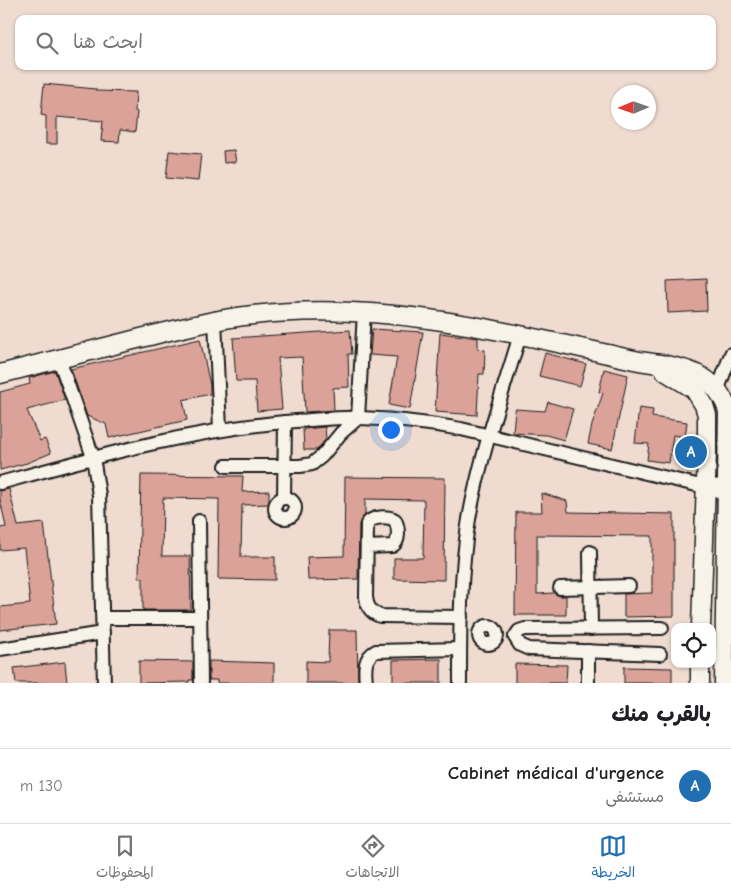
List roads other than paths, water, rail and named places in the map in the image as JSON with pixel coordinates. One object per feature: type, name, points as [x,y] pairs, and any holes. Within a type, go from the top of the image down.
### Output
[{"type":"street","points":[[0,374],[215,320],[292,312],[364,312],[427,319],[520,335],[644,362],[669,365],[690,372],[709,381],[718,389],[728,411],[724,683]]},
{"type":"street","points":[[226,466],[306,465],[318,460],[341,433],[358,418],[364,312]]},
{"type":"street","points":[[215,320],[220,429]]},
{"type":"street","points":[[460,683],[460,617],[469,520],[477,483],[520,335]]},
{"type":"street","points":[[718,389],[731,354]]},
{"type":"street","points":[[59,359],[93,457],[98,495],[104,683]]},
{"type":"street","points":[[644,362],[686,383],[694,389],[704,405],[707,424],[701,623]]},
{"type":"street","points":[[0,483],[93,457],[220,429],[285,422],[358,418],[431,424],[490,436],[705,487]]},
{"type":"street","points":[[284,498],[285,422]]},
{"type":"street","points":[[199,521],[201,683]]},
{"type":"street","points":[[367,547],[367,602],[372,612],[380,616],[460,617]]},
{"type":"street","points":[[590,552],[591,629]]},
{"type":"street","points":[[560,588],[628,586]]},
{"type":"street","points":[[103,618],[200,618]]},
{"type":"street","points":[[460,634],[478,634],[481,628],[491,626],[496,630],[497,637],[515,637]]},
{"type":"street","points":[[515,637],[518,632],[525,629],[662,628]]},
{"type":"street","points":[[0,649],[103,633]]},
{"type":"street","points":[[515,637],[518,643],[525,648],[660,654]]},
{"type":"street","points":[[366,683],[367,659],[376,652],[460,649]]},
{"type":"street","points":[[588,652],[588,683]]},
{"type":"street","points":[[700,668],[700,683]]},
{"type":"place","name":"Cabinet médical d'urgence","points":[[691,452]]}]
